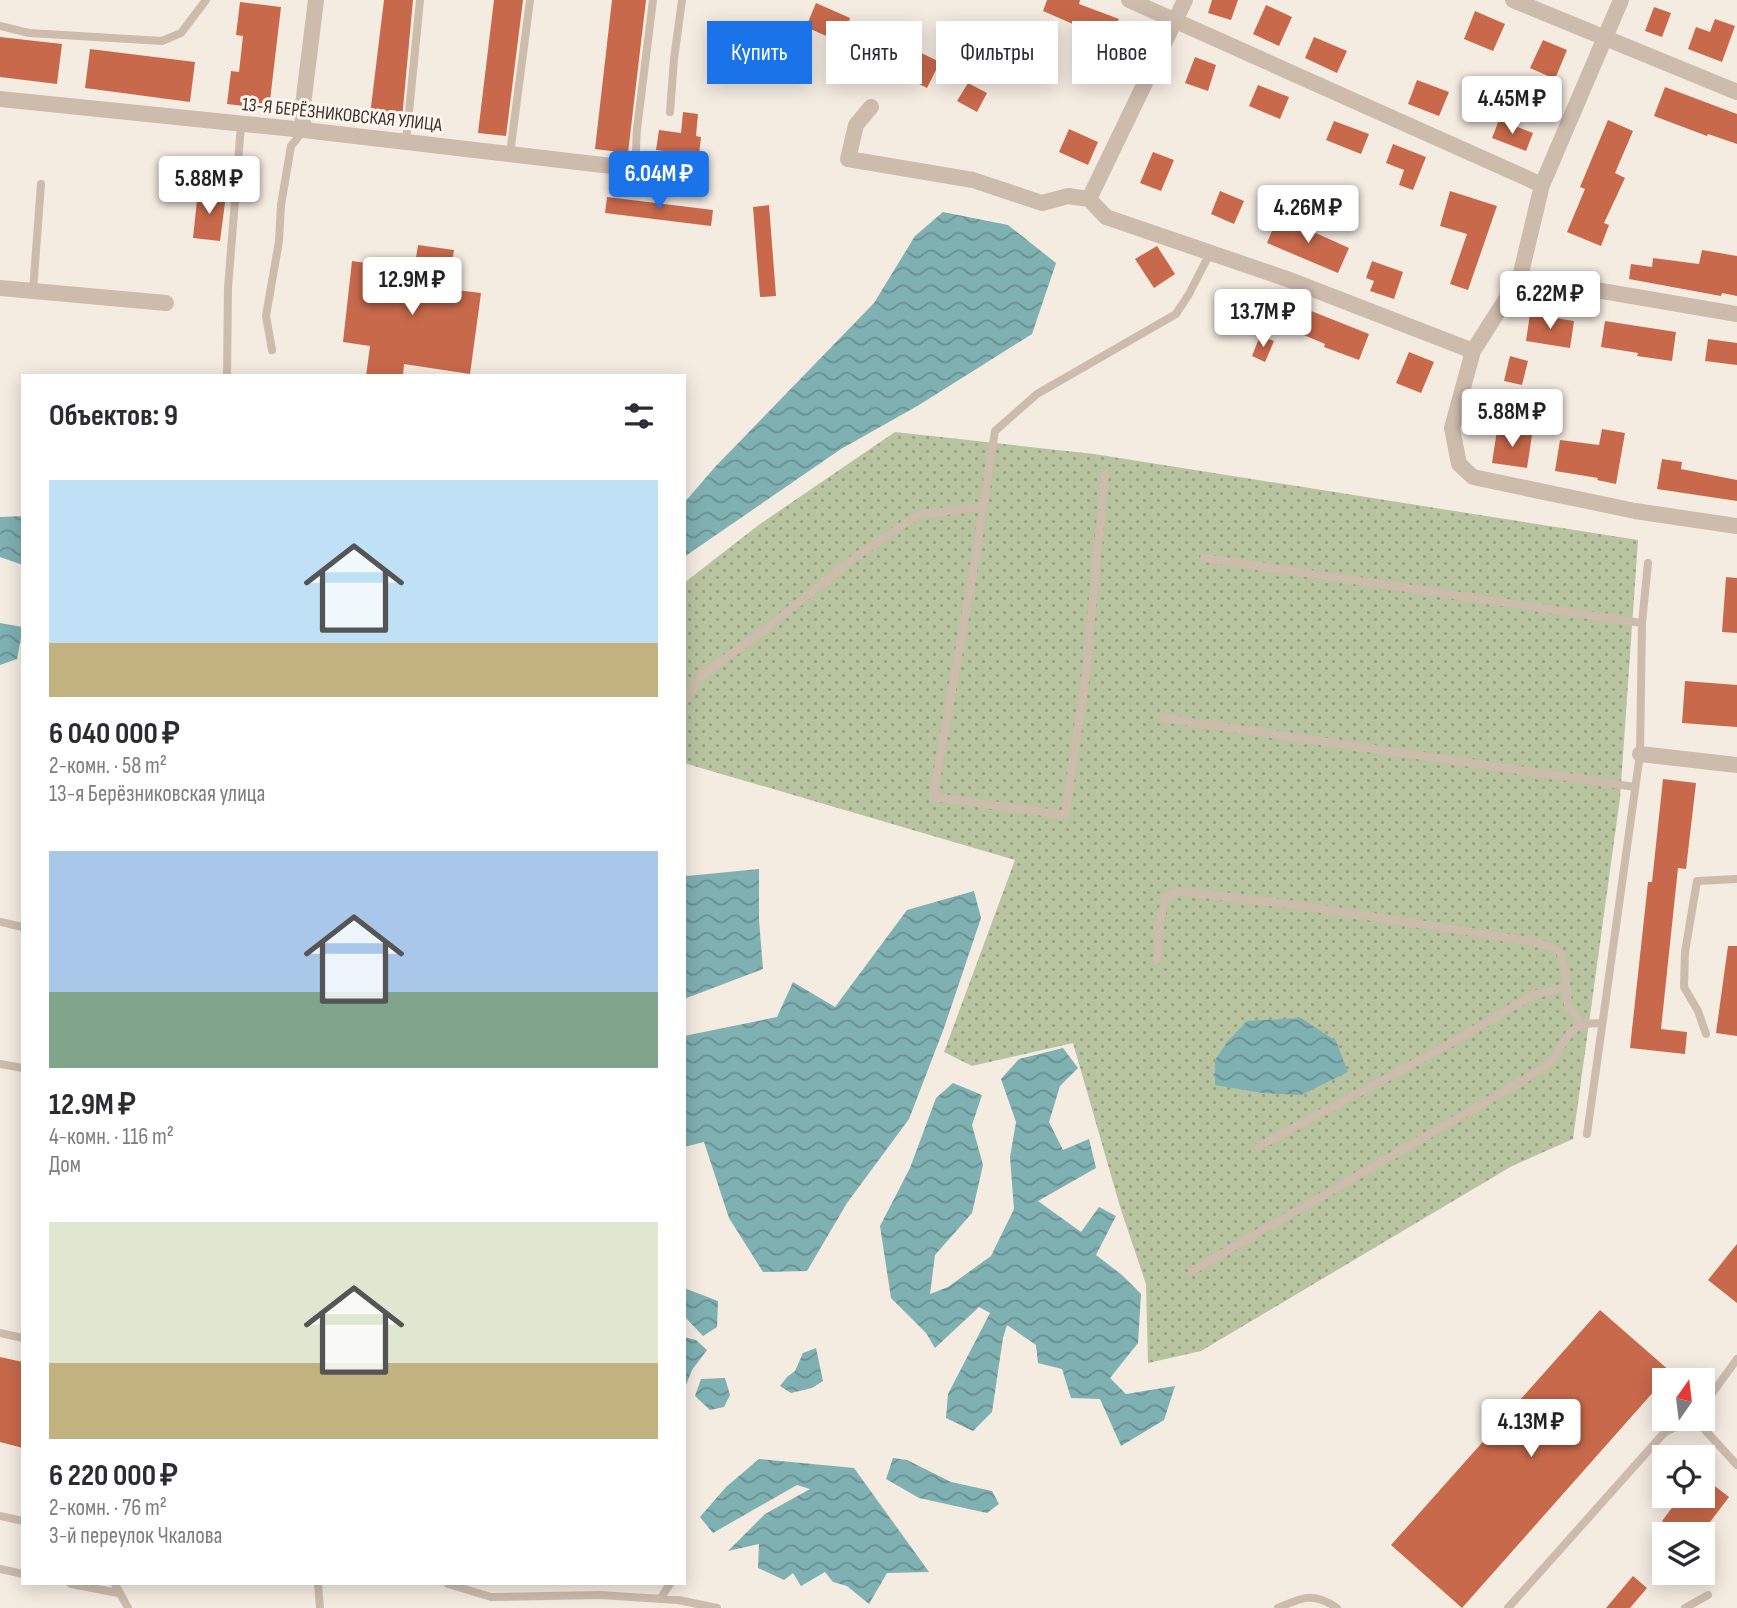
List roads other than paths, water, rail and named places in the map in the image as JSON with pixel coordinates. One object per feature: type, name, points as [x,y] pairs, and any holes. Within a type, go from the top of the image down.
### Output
[{"type":"street","points":[[304,130],[302,113],[316,0]]},
{"type":"street","points":[[1129,0],[1542,185]]},
{"type":"street","points":[[1089,200],[1185,0]]},
{"type":"street","points":[[1513,0],[1737,92]]},
{"type":"street","points":[[1621,0],[1542,185],[1520,277],[1474,351],[1452,428],[1459,464],[1473,477],[1635,511],[1737,526]]},
{"type":"street","name":"13-Я БЕРЁЗНИКОВСКАЯ УЛИЦА","points":[[0,99],[304,130],[680,174]]},
{"type":"street","points":[[871,107],[856,125],[848,159],[973,180],[1042,203],[1068,196],[1089,200],[1105,217],[1287,279],[1474,351]]},
{"type":"street","points":[[1520,277],[1737,314]]},
{"type":"street","points":[[0,288],[166,303]]},
{"type":"street","points":[[1640,754],[1737,765]]},
{"type":"lane","points":[[0,26],[29,33],[162,41],[181,33],[206,0]]},
{"type":"lane","points":[[406,142],[420,0]]},
{"type":"lane","points":[[510,155],[530,0]]},
{"type":"lane","points":[[635,169],[637,129],[653,0]]},
{"type":"lane","points":[[670,112],[682,0]]},
{"type":"lane","points":[[227,374],[228,288],[241,125]]},
{"type":"lane","points":[[272,350],[266,316],[279,241],[281,205],[291,146],[304,130]]},
{"type":"lane","points":[[33,290],[41,184]]},
{"type":"lane","points":[[1105,474],[1085,681],[1065,815],[933,797],[995,431],[1037,394],[1176,314],[1210,253]]},
{"type":"lane","points":[[686,699],[701,676],[767,628],[858,555],[920,514],[982,507]]},
{"type":"lane","points":[[1204,558],[1642,624]]},
{"type":"lane","points":[[1587,1134],[1640,754],[1642,624],[1648,563]]},
{"type":"lane","points":[[1163,718],[1635,787]]},
{"type":"lane","points":[[1706,1034],[1698,1011],[1684,987],[1685,952],[1698,881],[1737,879]]},
{"type":"lane","points":[[1157,960],[1159,925],[1166,897],[1179,891],[1296,905],[1536,942],[1560,951],[1568,1005],[1581,1024]]},
{"type":"lane","points":[[0,922],[21,927]]},
{"type":"lane","points":[[1258,1147],[1455,1041],[1533,995],[1566,986]]},
{"type":"lane","points":[[1192,1272],[1522,1081],[1550,1063],[1570,1033],[1581,1024],[1602,1023]]},
{"type":"lane","points":[[0,1064],[21,1068]]},
{"type":"lane","points":[[0,1333],[21,1338]]},
{"type":"lane","points":[[1715,1389],[1737,1359]]},
{"type":"lane","points":[[1508,1608],[1666,1432]]},
{"type":"lane","points":[[1705,1432],[1737,1465]]},
{"type":"lane","points":[[0,1516],[21,1521]]},
{"type":"lane","points":[[0,1569],[21,1574]]},
{"type":"lane","points":[[82,1585],[117,1588],[128,1608]]},
{"type":"lane","points":[[318,1585],[320,1608]]},
{"type":"lane","points":[[451,1585],[491,1597],[600,1595],[660,1599],[717,1608]]},
{"type":"lane","points":[[660,1599],[669,1585]]},
{"type":"lane","points":[[1685,1608],[1708,1595]]},
{"type":"lane","points":[[1278,1608],[1303,1597],[1325,1600],[1338,1608]]},
{"type":"water","points":[[943,212],[1008,225],[1056,263],[1032,334],[919,405],[841,449],[686,556],[686,501],[715,467],[874,303],[915,236]]},
{"type":"water","points":[[21,516],[21,564],[0,557],[0,517]]},
{"type":"water","points":[[0,623],[21,627],[17,659],[0,665]]},
{"type":"water","points":[[759,869],[763,969],[686,998],[686,875]]},
{"type":"water","points":[[974,891],[981,918],[944,1028],[909,1119],[847,1203],[807,1271],[763,1272],[729,1218],[704,1142],[686,1146],[686,1036],[777,1017],[793,982],[835,1007],[907,910]]},
{"type":"water","points":[[1301,1018],[1336,1041],[1348,1072],[1301,1095],[1262,1093],[1215,1085],[1215,1060],[1247,1021]]},
{"type":"water","points":[[1063,1048],[1078,1068],[1060,1086],[1049,1122],[1063,1150],[1089,1139],[1096,1168],[1038,1201],[1081,1232],[1099,1207],[1116,1216],[1096,1255],[1141,1294],[1138,1343],[1110,1378],[1126,1394],[1175,1386],[1164,1420],[1121,1446],[1100,1399],[1071,1398],[1062,1369],[1038,1363],[1036,1345],[1007,1325],[992,1412],[973,1431],[946,1418],[948,1394],[990,1313],[979,1307],[935,1348],[926,1333],[891,1298],[880,1226],[910,1168],[936,1098],[953,1083],[982,1095],[972,1125],[983,1165],[972,1213],[935,1255],[930,1294],[948,1287],[991,1256],[1014,1209],[1010,1157],[1016,1122],[1001,1079],[1019,1059]]},
{"type":"water","points":[[686,1289],[718,1301],[717,1327],[703,1336],[686,1318]]},
{"type":"water","points":[[686,1338],[696,1340],[707,1350],[692,1370],[686,1385]]},
{"type":"water","points":[[816,1348],[823,1381],[812,1388],[791,1393],[780,1386],[795,1371],[803,1353]]},
{"type":"water","points":[[725,1378],[730,1395],[724,1407],[710,1410],[695,1396],[701,1379]]},
{"type":"water","points":[[893,1458],[907,1460],[951,1482],[992,1491],[999,1504],[987,1513],[919,1498],[886,1479]]},
{"type":"water","points":[[759,1459],[854,1468],[929,1572],[887,1573],[869,1604],[847,1586],[833,1582],[825,1572],[801,1586],[793,1573],[784,1580],[758,1568],[759,1544],[728,1551],[765,1514],[810,1489],[797,1485],[713,1533],[700,1517],[726,1487]]}]
